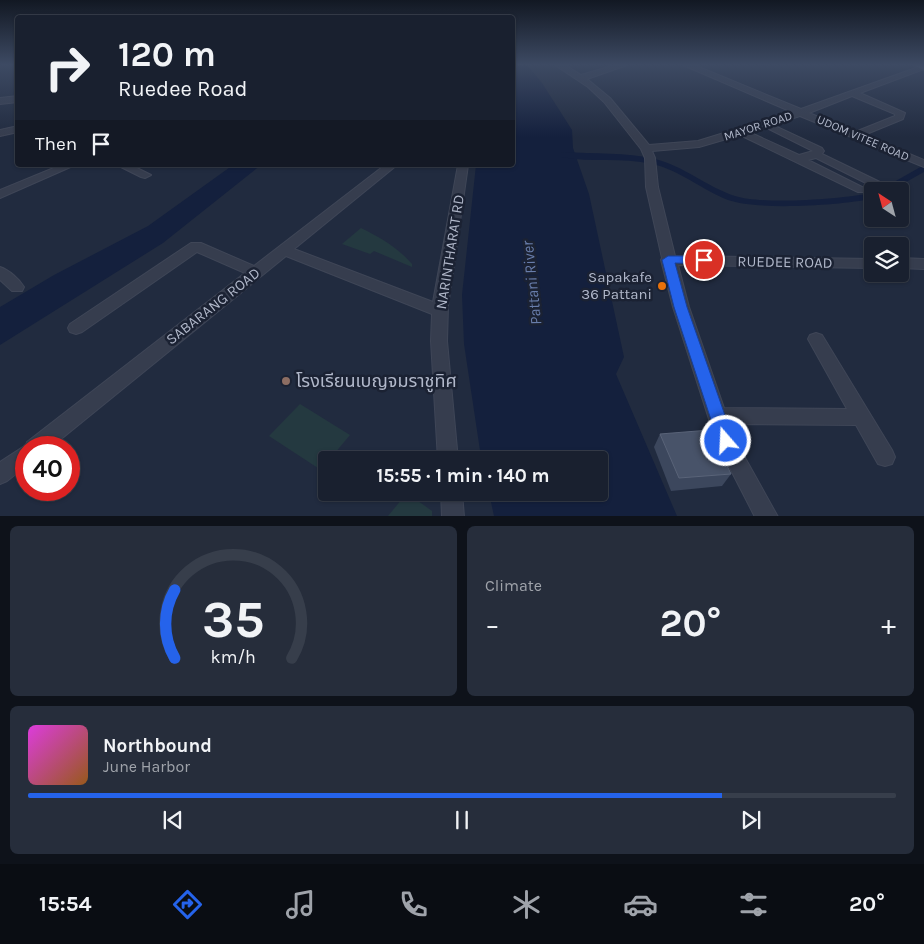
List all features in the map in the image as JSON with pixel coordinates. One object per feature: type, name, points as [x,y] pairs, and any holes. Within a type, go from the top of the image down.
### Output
[{"type":"street","points":[[595,89],[607,100],[649,157],[652,187],[680,307],[726,441],[767,516]]},
{"type":"street","points":[[746,89],[802,112]]},
{"type":"street","name":"MAYOR ROAD","points":[[649,157],[742,132],[862,89]]},
{"type":"street","points":[[851,93],[900,113],[900,117],[856,135]]},
{"type":"street","points":[[0,101],[15,99]]},
{"type":"street","name":"UDOM VITEE ROAD","points":[[802,112],[924,164]]},
{"type":"street","points":[[774,129],[819,151],[815,155],[797,159]]},
{"type":"street","points":[[0,133],[15,130]]},
{"type":"street","points":[[742,132],[862,190]]},
{"type":"street","points":[[815,155],[872,182]]},
{"type":"street","points":[[0,194],[65,167]]},
{"type":"street","points":[[127,167],[145,175]]},
{"type":"street","name":"SABARANG ROAD","points":[[49,436],[254,272],[389,167]]},
{"type":"street","name":"NARINTHARAT RD","points":[[447,451],[439,341],[440,311],[446,262],[463,167]]},
{"type":"street","points":[[76,328],[196,246],[254,272]]},
{"type":"street","points":[[284,250],[440,311]]},
{"type":"street","name":"RUEDEE ROAD","points":[[668,260],[864,263]]},
{"type":"street","points":[[909,263],[924,264]]},
{"type":"street","points":[[0,272],[17,287]]},
{"type":"street","points":[[816,339],[885,457]]},
{"type":"street","points":[[717,416],[861,417]]},
{"type":"street","points":[[0,474],[15,462]]},
{"type":"street","points":[[452,501],[453,516]]},
{"type":"shaded area","points":[[361,228],[395,248],[412,264],[412,267],[374,251],[370,254],[342,244]]},
{"type":"shaded area","points":[[300,404],[350,435],[337,451],[318,451],[318,468],[269,436]]},
{"type":"shaded area","points":[[400,501],[418,501],[432,511],[432,516],[388,516]]},
{"type":"water","name":"Pattani River","points":[[515,89],[546,89],[572,130],[573,148],[589,194],[624,357],[616,374],[677,516],[494,516],[491,501],[608,501],[608,451],[480,451],[464,344],[462,295],[476,167],[515,167]]},
{"type":"water","points":[[230,167],[258,167],[163,243],[0,345],[0,307],[54,275],[148,226]]},
{"type":"building","points":[[710,430],[731,474],[679,478],[660,434]]},
{"type":"waterway","points":[[564,155],[652,161],[681,171],[732,198],[743,200],[801,202],[864,197]]},
{"type":"waterway","points":[[899,182],[924,168]]},
{"type":"place","name":"Sapakafe 36 Pattani","points":[[662,286]]},
{"type":"place","name":"โรงเรียนเบญจมราชูทิศ","points":[[286,381]]},
{"type":"route","points":[[704,260],[668,260],[680,307],[726,441]]}]
